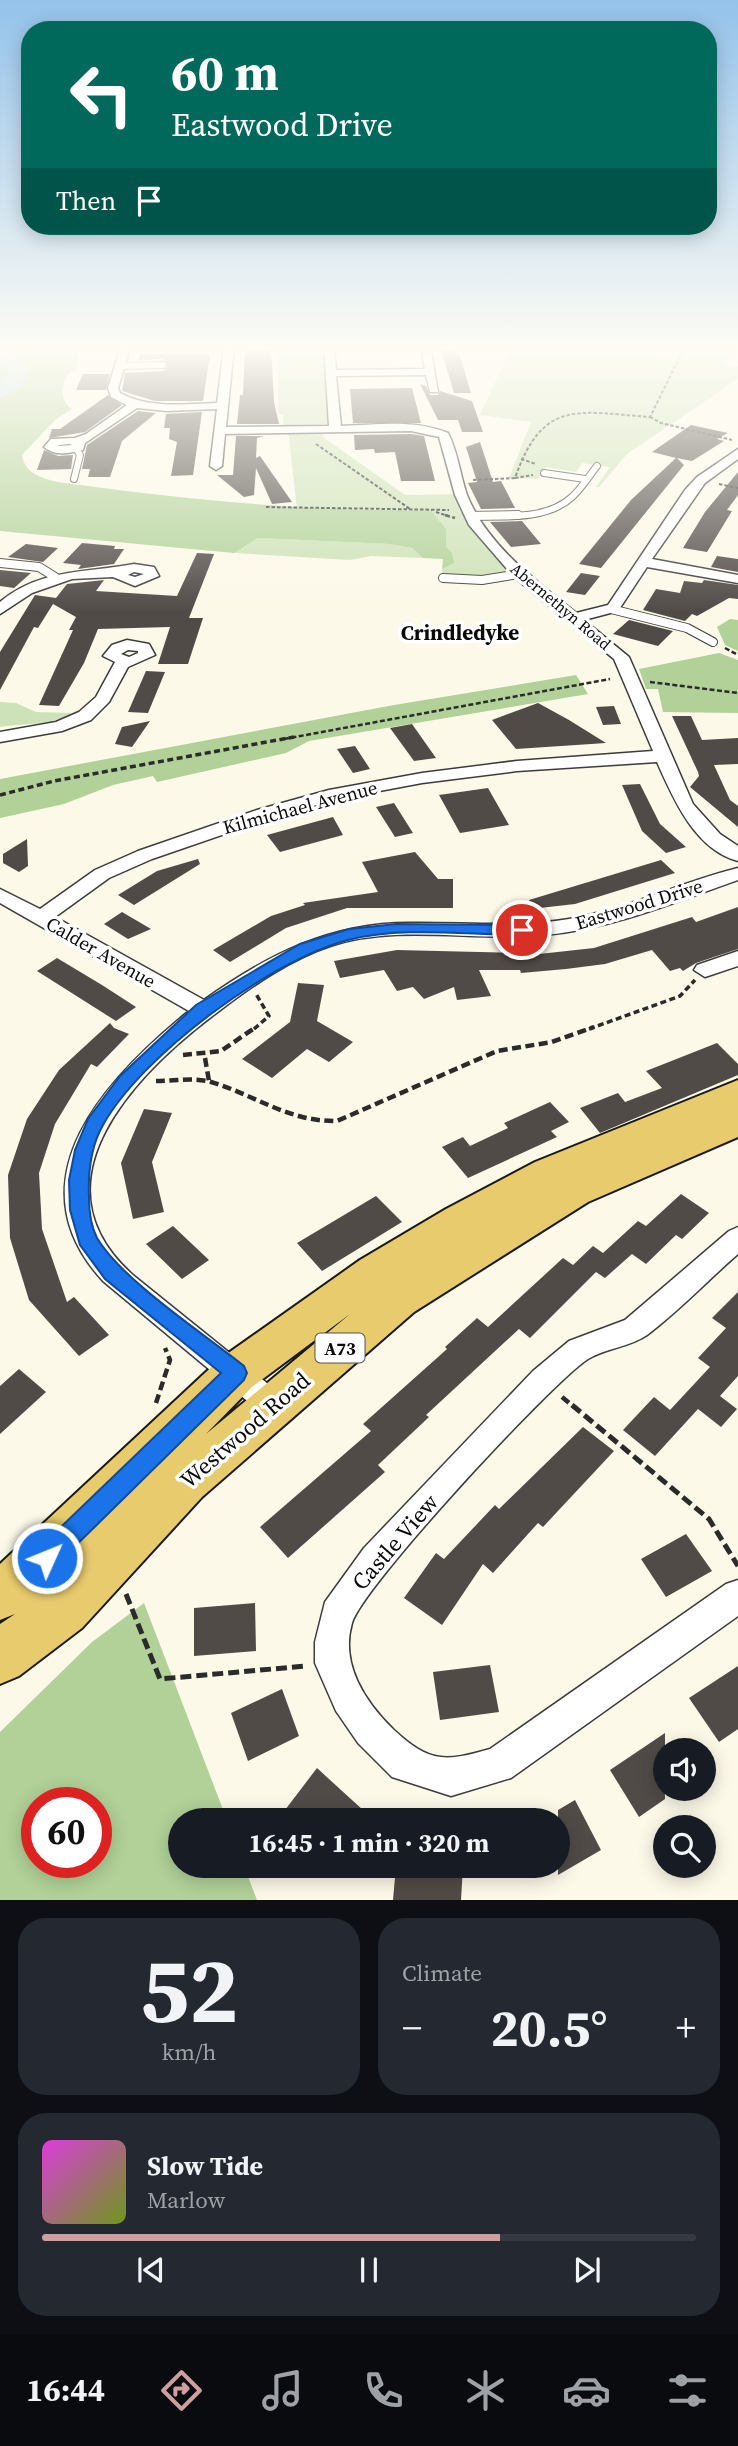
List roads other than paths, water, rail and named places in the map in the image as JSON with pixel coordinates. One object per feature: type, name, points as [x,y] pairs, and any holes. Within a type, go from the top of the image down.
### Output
[{"type":"main road","name":"Westwood Road","points":[[0,1594],[28,1576],[236,1373],[375,1272],[460,1220],[549,1173],[738,1094]]},
{"type":"main road","name":"Westwood Road","points":[[0,1657],[64,1610],[185,1481],[399,1299],[574,1191],[738,1121]]},
{"type":"street","points":[[76,445],[92,435]]},
{"type":"street","points":[[216,466],[220,435]]},
{"type":"street","name":"Abernethyn Road","points":[[441,435],[446,439],[468,513],[519,575],[613,648],[630,678],[685,806],[713,838],[738,855]]},
{"type":"street","points":[[573,618],[611,609],[690,493],[701,480],[738,453]]},
{"type":"street","points":[[643,562],[738,579]]},
{"type":"street","points":[[0,610],[55,577],[82,572],[121,573]]},
{"type":"street","points":[[0,737],[66,723],[87,715],[100,703],[122,662]]},
{"type":"street","name":"Kilmichael Avenue","points":[[41,918],[102,874],[145,855],[264,814],[334,794],[422,778],[517,766],[663,756]]},
{"type":"street","name":"Eastwood Drive","points":[[273,1405],[113,1273],[87,1239],[79,1210],[79,1180],[84,1150],[94,1124],[126,1081],[202,1009],[306,947],[349,934],[396,929],[501,931],[581,925],[738,874]]},
{"type":"street","name":"Calder Avenue","points":[[0,895],[202,1009]]},
{"type":"street","points":[[705,970],[738,958]]},
{"type":"street","name":"Castle View","points":[[735,1247],[635,1328],[579,1350],[542,1380],[375,1559],[337,1614],[332,1642],[332,1663],[348,1699],[370,1731],[405,1764],[451,1779],[498,1765],[738,1596]]},
{"type":"lane","points":[[74,479],[80,455],[76,445]]},
{"type":"lane","points":[[468,513],[533,512],[555,506],[572,497],[597,466]]},
{"type":"lane","points":[[544,473],[586,479]]},
{"type":"lane","points":[[0,563],[39,567],[55,577]]},
{"type":"lane","points":[[443,578],[482,580],[519,575]]},
{"type":"lane","points":[[611,609],[687,628],[713,642]]},
{"type":"district","name":"Crindledyke","points":[[460,632]]}]
